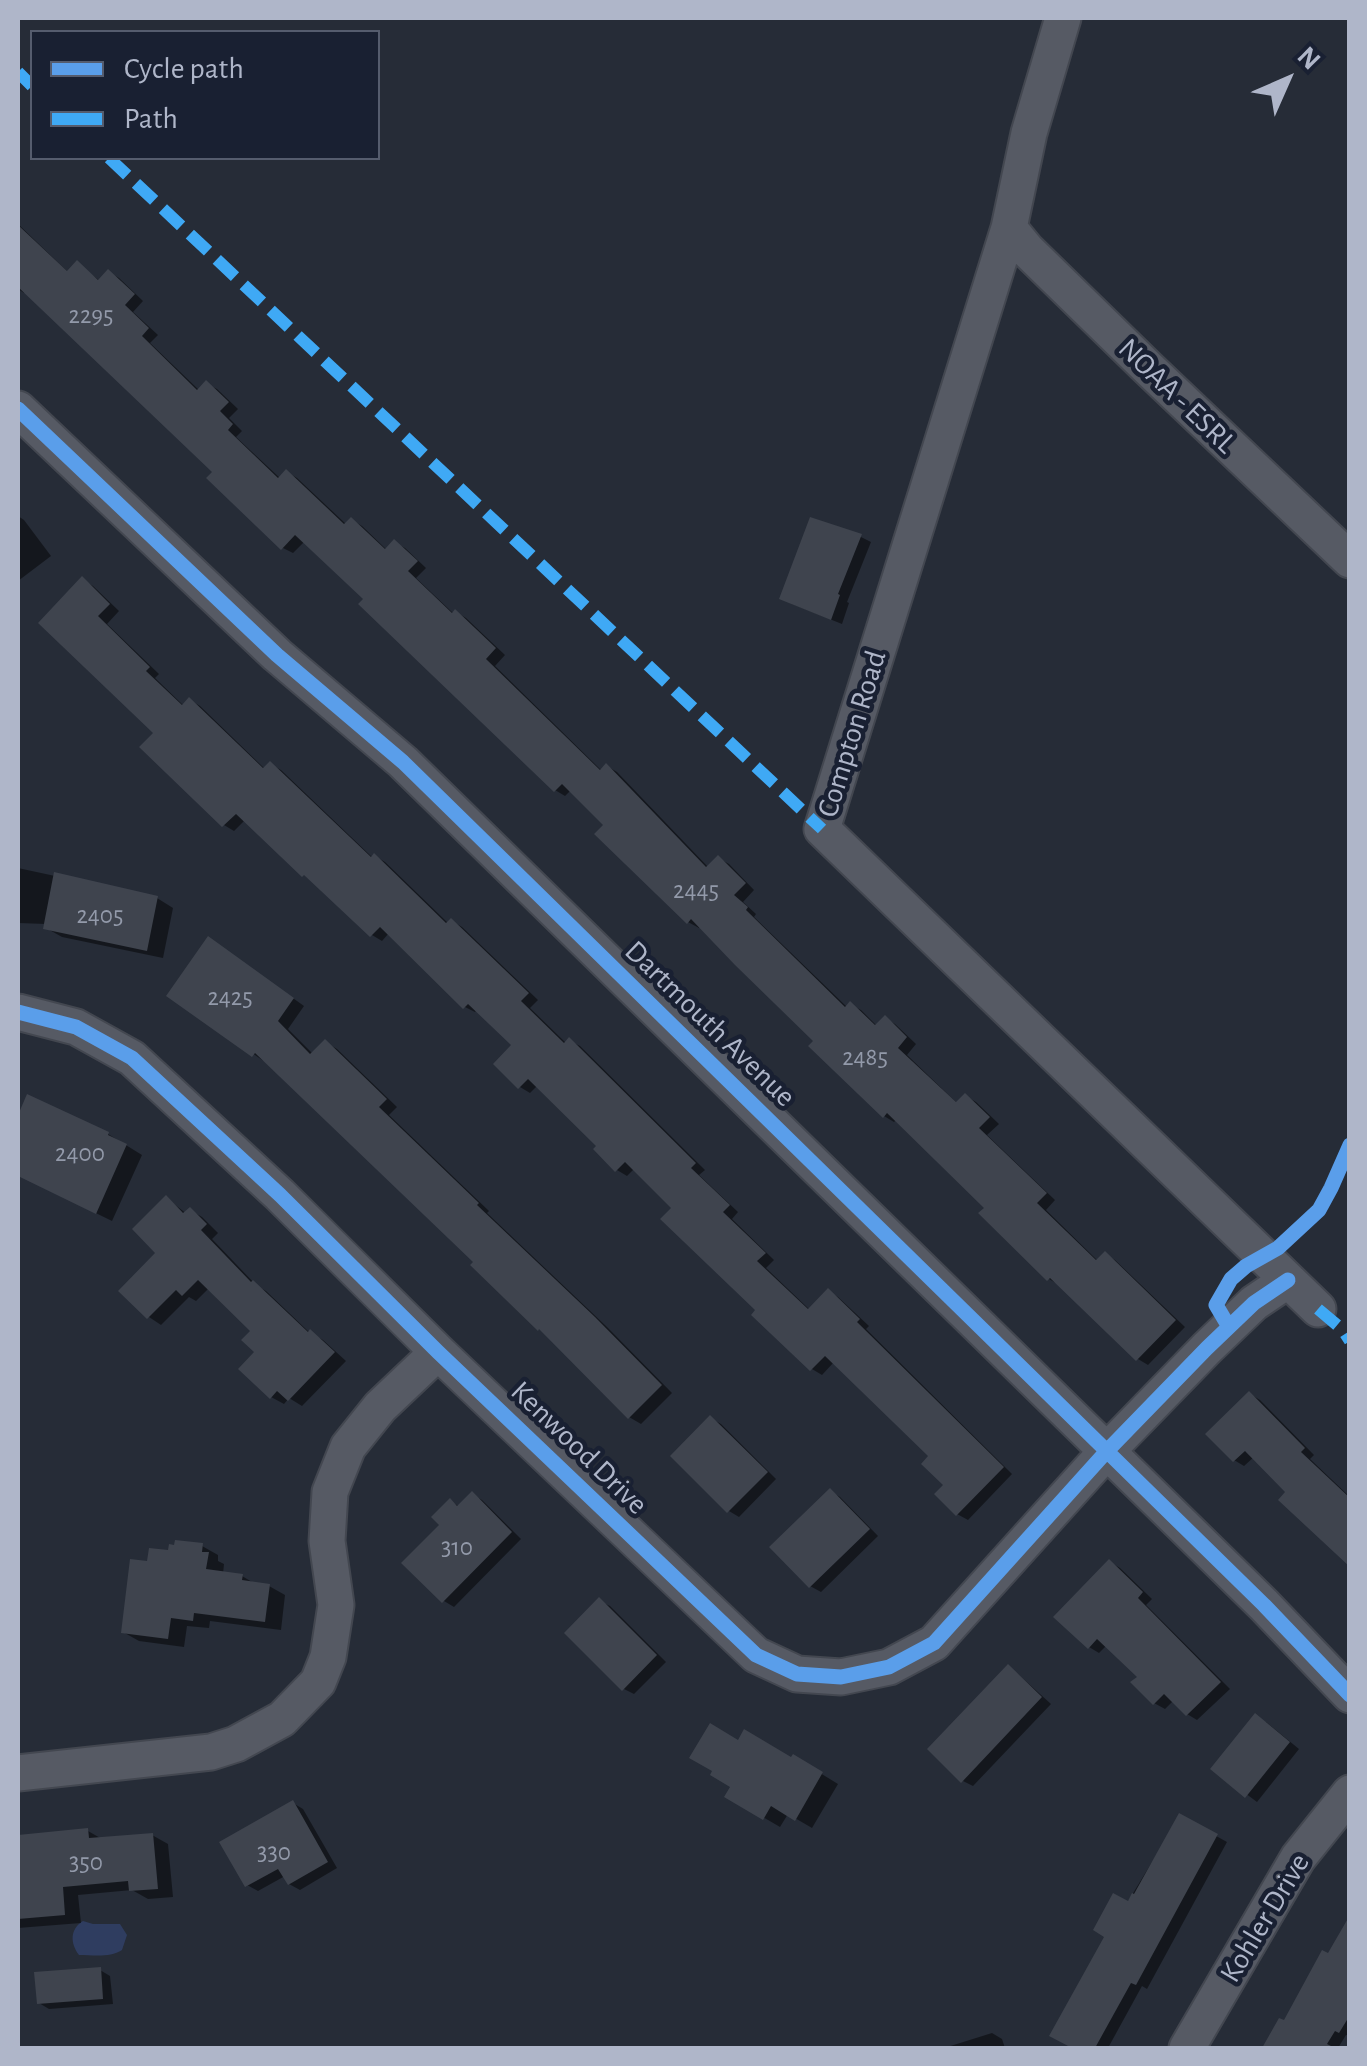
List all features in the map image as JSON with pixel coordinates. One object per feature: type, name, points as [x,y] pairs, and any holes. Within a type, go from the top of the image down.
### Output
[{"type":"street","name":"Compton Road","points":[[1064,18],[1030,133],[1009,228],[822,829],[1318,1308]]},
{"type":"street","name":"NOAA - ESRL","points":[[1009,228],[1148,368],[1350,560]]},
{"type":"street","name":"Dartmouth Avenue","points":[[18,409],[277,655],[403,762],[1264,1605],[1350,1695]]},
{"type":"street","name":"Kenwood Drive","points":[[18,1012],[76,1028],[132,1058],[280,1194],[438,1352],[756,1655],[797,1674],[841,1677],[890,1667],[934,1643],[1106,1452]]},
{"type":"street","points":[[1106,1452],[1241,1315],[1288,1280]]},
{"type":"street","points":[[18,1772],[211,1752],[236,1744],[282,1719],[318,1682],[328,1656],[336,1604],[327,1541],[330,1492],[348,1447],[380,1407],[438,1352]]},
{"type":"street","name":"Kohler Drive","points":[[1187,2048],[1298,1858],[1350,1793]]},
{"type":"water","points":[[83,1921],[120,1924],[127,1935],[122,1950],[107,1955],[79,1955],[73,1936]]},
{"type":"building","points":[[18,225],[67,271],[77,260],[98,280],[108,269],[135,294],[125,305],[149,328],[142,336],[197,390],[206,380],[229,402],[220,411],[233,424],[228,430],[278,478],[286,469],[344,524],[351,517],[385,549],[394,539],[418,561],[408,571],[496,648],[486,659],[600,770],[606,763],[706,867],[718,855],[746,883],[734,895],[748,907],[746,910],[845,1007],[850,1001],[875,1025],[885,1015],[907,1037],[898,1048],[956,1102],[965,1093],[990,1117],[979,1128],[1047,1193],[1037,1203],[1096,1260],[1105,1251],[1176,1320],[1136,1361],[978,1213],[984,1208],[887,1113],[883,1118],[808,1046],[813,1041],[691,919],[687,924],[594,834],[603,825],[562,784],[554,792],[358,604],[363,599],[295,535],[281,550],[206,478],[212,472],[18,287]]},
{"type":"building","points":[[810,517],[862,534],[831,620],[779,599]]},
{"type":"building","points":[[82,576],[110,604],[98,616],[150,667],[146,671],[182,705],[189,697],[263,768],[270,761],[446,923],[451,918],[529,993],[521,1001],[564,1043],[569,1037],[696,1163],[691,1168],[730,1205],[723,1212],[766,1253],[757,1261],[808,1309],[828,1288],[860,1319],[857,1322],[1004,1467],[956,1516],[934,1494],[943,1485],[921,1464],[928,1456],[825,1356],[810,1371],[751,1315],[755,1310],[660,1219],[671,1208],[625,1162],[615,1172],[593,1149],[596,1146],[528,1079],[518,1089],[493,1064],[511,1045],[468,1004],[463,1009],[380,927],[370,937],[236,814],[222,827],[139,747],[153,733],[38,623]]},
{"type":"building","points":[[54,872],[158,896],[147,951],[43,929]]},
{"type":"building","points":[[208,936],[294,998],[278,1021],[310,1054],[325,1039],[387,1099],[379,1107],[662,1385],[628,1419],[470,1265],[473,1262],[255,1053],[252,1057],[166,996]]},
{"type":"building","points":[[27,1094],[127,1144],[96,1214],[18,1176],[18,1115]]},
{"type":"building","points":[[166,1195],[183,1213],[190,1207],[207,1224],[201,1230],[251,1282],[335,1352],[288,1401],[277,1391],[270,1399],[238,1369],[254,1352],[241,1340],[250,1331],[198,1280],[182,1296],[176,1290],[147,1319],[118,1291],[155,1253],[132,1229]]},
{"type":"building","points":[[1249,1391],[1305,1448],[1301,1452],[1350,1498],[1350,1567],[1278,1500],[1285,1492],[1245,1451],[1233,1462],[1205,1434]]},
{"type":"building","points":[[710,1415],[768,1472],[727,1513],[670,1456]]},
{"type":"building","points":[[830,1488],[870,1529],[809,1588],[769,1547]]},
{"type":"building","points":[[472,1491],[512,1532],[442,1603],[401,1563],[439,1525],[431,1517],[450,1498],[457,1506]]},
{"type":"building","points":[[175,1540],[203,1543],[202,1552],[209,1552],[206,1569],[243,1574],[242,1580],[270,1584],[265,1622],[194,1613],[193,1621],[171,1618],[168,1639],[121,1633],[130,1559],[147,1561],[149,1548],[168,1550]]},
{"type":"building","points":[[1109,1559],[1143,1592],[1138,1598],[1221,1682],[1186,1716],[1164,1694],[1153,1705],[1130,1682],[1137,1677],[1097,1639],[1088,1649],[1053,1617]]},
{"type":"building","points":[[599,1597],[657,1655],[622,1691],[564,1633]]},
{"type":"building","points":[[1008,1664],[1042,1697],[961,1783],[927,1749]]},
{"type":"building","points":[[1255,1713],[1290,1742],[1245,1798],[1210,1769]]},
{"type":"building","points":[[710,1723],[738,1740],[744,1729],[823,1772],[795,1821],[771,1806],[763,1820],[724,1797],[730,1787],[689,1758]]},
{"type":"building","points":[[293,1800],[328,1862],[288,1885],[278,1869],[245,1887],[219,1842]]},
{"type":"building","points":[[1179,1813],[1218,1834],[1136,1985],[1131,1983],[1095,2048],[1072,2048],[1049,2036],[1104,1937],[1093,1930],[1113,1893],[1128,1901],[1134,1894]]},
{"type":"building","points":[[88,1828],[89,1838],[153,1833],[158,1889],[129,1891],[128,1881],[63,1887],[65,1915],[18,1919],[18,1835]]},
{"type":"building","points":[[1350,1915],[1350,2015],[1327,2044],[1335,2048],[1262,2048],[1279,2018],[1284,2020],[1322,1950],[1328,1953]]},
{"type":"building","points":[[101,1967],[103,1999],[37,2004],[34,1972]]},
{"type":"marked path","points":[[18,72],[30,84]]},
{"type":"marked path","points":[[111,160],[822,829]]},
{"type":"marked path","points":[[1318,1309],[1350,1341]]},
{"type":"cycle path","points":[[18,409],[277,655],[403,762],[1264,1605],[1350,1695]]},
{"type":"cycle path","points":[[18,1012],[76,1027],[132,1058],[280,1195],[438,1352],[756,1655],[797,1674],[841,1677],[889,1667],[934,1643],[1106,1452],[1207,1348],[1254,1303],[1288,1280]]},
{"type":"cycle path","points":[[1229,1327],[1216,1305],[1231,1279],[1278,1248],[1319,1210],[1350,1145]]}]
